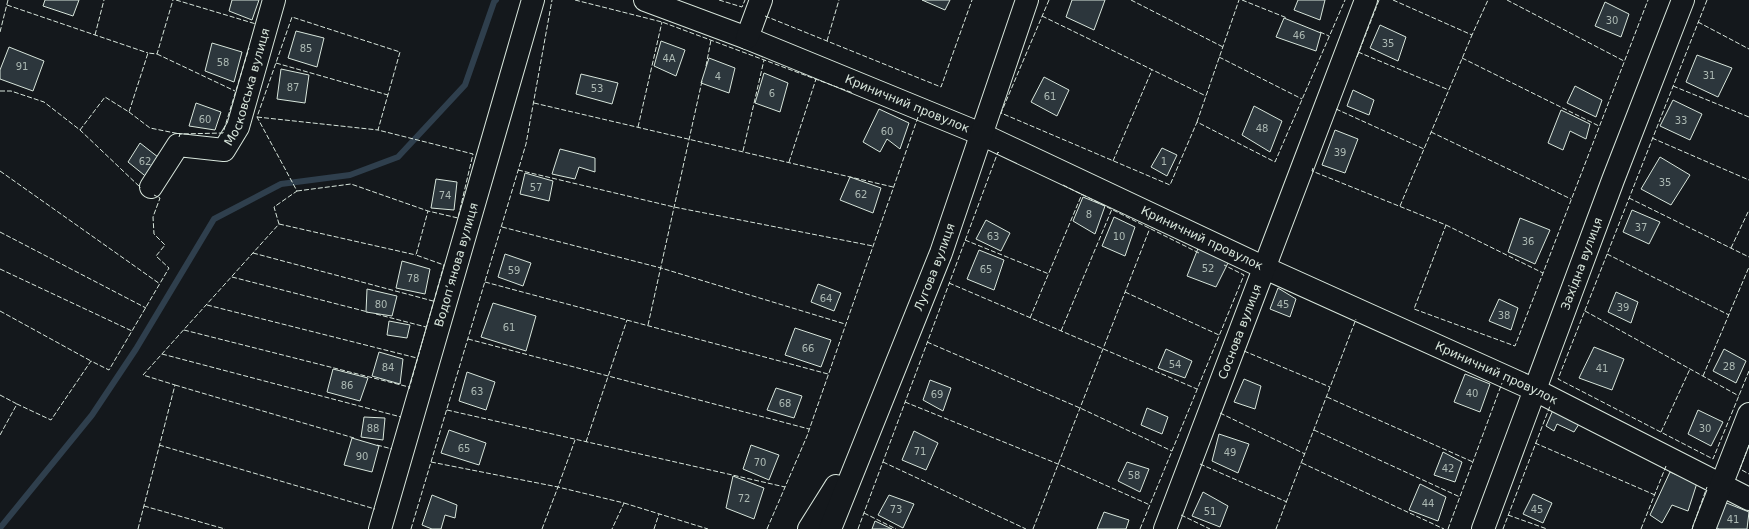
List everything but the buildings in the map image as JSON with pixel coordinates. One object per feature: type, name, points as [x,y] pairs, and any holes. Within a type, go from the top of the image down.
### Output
[{"type":"street","name":"Московська вулиця","points":[[151,187],[178,145],[224,150],[238,127],[274,0]]},
{"type":"street","name":"Водоп’янова вулиця","points":[[380,529],[533,0]]},
{"type":"street","name":"Криничний провулок","points":[[645,0],[747,38],[981,134],[1265,268],[1535,390],[1749,500]]},
{"type":"street","points":[[747,38],[761,0]]},
{"type":"street","name":"Лугова вулиця","points":[[830,529],[941,253],[1027,0]]},
{"type":"street","name":"Соснова вулиця","points":[[1165,529],[1366,0]]},
{"type":"street","name":"Західна вулиця","points":[[1483,529],[1613,180],[1682,0]]},
{"type":"street","points":[[1704,529],[1749,414]]},
{"type":"street","points":[[809,529],[868,436]]},
{"type":"waterway","points":[[0,528],[92,415],[136,349],[214,219],[281,184],[350,175],[398,157],[465,85],[496,0]]},
{"type":"fence","points":[[0,32],[8,0]]},
{"type":"fence","points":[[95,35],[104,0]]},
{"type":"fence","points":[[80,130],[105,97],[129,112],[148,53],[157,54],[173,0]]},
{"type":"fence","points":[[176,0],[256,24]]},
{"type":"fence","points":[[411,529],[526,144],[552,0]]},
{"type":"fence","points":[[575,0],[662,22],[853,93]]},
{"type":"fence","points":[[719,0],[742,7],[745,0]]},
{"type":"fence","points":[[827,41],[839,0]]},
{"type":"fence","points":[[765,16],[941,87],[972,0]]},
{"type":"fence","points":[[1049,0],[1001,113],[1170,185],[1197,122],[1275,162],[1345,0]]},
{"type":"fence","points":[[1131,0],[1223,47]]},
{"type":"fence","points":[[1197,122],[1239,0]]},
{"type":"fence","points":[[1242,0],[1287,18]]},
{"type":"fence","points":[[1357,57],[1379,0]]},
{"type":"fence","points":[[1393,0],[1472,35],[1488,0]]},
{"type":"fence","points":[[1507,0],[1624,61]]},
{"type":"fence","points":[[1313,168],[1312,171],[1446,225],[1414,309],[1515,346],[1648,0]]},
{"type":"fence","points":[[1707,0],[1558,379],[1713,459],[1749,371]]},
{"type":"fence","points":[[7,5],[148,53]]},
{"type":"fence","points":[[1042,16],[1206,96]]},
{"type":"fence","points":[[138,529],[175,385],[143,375],[279,224],[274,207],[297,191],[257,117],[292,17],[400,52],[378,130],[473,154],[458,218],[428,211],[416,255],[444,265],[409,389]]},
{"type":"fence","points":[[638,127],[662,22]]},
{"type":"fence","points":[[1698,22],[1749,49]]},
{"type":"fence","points":[[1320,32],[1329,36]]},
{"type":"fence","points":[[1400,206],[1472,35]]},
{"type":"fence","points":[[706,66],[711,40]]},
{"type":"fence","points":[[179,137],[180,134],[223,133],[249,48]]},
{"type":"fence","points":[[1358,52],[1449,90]]},
{"type":"fence","points":[[157,54],[235,91]]},
{"type":"fence","points":[[1219,57],[1302,99]]},
{"type":"fence","points":[[1462,58],[1599,126]]},
{"type":"fence","points":[[743,151],[764,60]]},
{"type":"fence","points":[[276,63],[388,95]]},
{"type":"fence","points":[[1113,161],[1152,70]]},
{"type":"fence","points":[[789,162],[816,79]]},
{"type":"fence","points":[[648,325],[702,81]]},
{"type":"fence","points":[[1673,86],[1749,117]]},
{"type":"fence","points":[[0,91],[11,91],[44,102],[80,130],[141,188]]},
{"type":"fence","points":[[534,103],[893,187]]},
{"type":"fence","points":[[1336,109],[1424,149]]},
{"type":"fence","points":[[129,112],[150,128],[180,134]]},
{"type":"fence","points":[[257,117],[378,130]]},
{"type":"fence","points":[[767,529],[807,436],[918,117],[916,117]]},
{"type":"fence","points":[[1431,132],[1571,199]]},
{"type":"fence","points":[[1652,138],[1749,180]]},
{"type":"fence","points":[[858,529],[998,152],[999,153]]},
{"type":"fence","points":[[518,170],[674,207],[873,246]]},
{"type":"fence","points":[[0,171],[160,284]]},
{"type":"fence","points":[[297,191],[351,184],[428,211]]},
{"type":"fence","points":[[1063,185],[1199,253]]},
{"type":"fence","points":[[1030,318],[1082,194]]},
{"type":"fence","points":[[0,435],[17,404],[51,420],[91,361],[109,370],[169,268],[156,256],[165,245],[154,234],[153,217],[160,198],[154,195]]},
{"type":"fence","points":[[1629,198],[1749,257]]},
{"type":"fence","points":[[1061,331],[1112,209]]},
{"type":"fence","points":[[1731,248],[1749,210]]},
{"type":"fence","points":[[279,224],[416,255]]},
{"type":"fence","points":[[1446,225],[1543,273]]},
{"type":"fence","points":[[502,227],[661,268],[845,324]]},
{"type":"fence","points":[[1033,529],[1150,228]]},
{"type":"fence","points":[[0,232],[146,308]]},
{"type":"fence","points":[[965,240],[1049,274]]},
{"type":"fence","points":[[253,253],[433,301]]},
{"type":"fence","points":[[1607,254],[1729,315]]},
{"type":"fence","points":[[1140,529],[1244,275],[1224,265]]},
{"type":"fence","points":[[1703,376],[1749,267]]},
{"type":"fence","points":[[0,269],[132,331]]},
{"type":"fence","points":[[232,277],[368,312]]},
{"type":"fence","points":[[485,282],[828,374]]},
{"type":"fence","points":[[949,283],[1197,389]]},
{"type":"fence","points":[[1125,292],[1219,335]]},
{"type":"fence","points":[[207,305],[417,358]]},
{"type":"fence","points":[[0,311],[91,361]]},
{"type":"fence","points":[[1585,311],[1739,396]]},
{"type":"fence","points":[[376,314],[426,327]]},
{"type":"fence","points":[[1276,529],[1356,319]]},
{"type":"fence","points":[[586,442],[627,320]]},
{"type":"fence","points":[[184,330],[409,387]]},
{"type":"fence","points":[[468,339],[809,429]]},
{"type":"fence","points":[[927,342],[1080,408],[1172,451]]},
{"type":"fence","points":[[1244,351],[1330,387]]},
{"type":"fence","points":[[162,354],[401,417]]},
{"type":"fence","points":[[1661,432],[1690,369]]},
{"type":"fence","points":[[1448,529],[1502,383]]},
{"type":"fence","points":[[175,385],[354,438]]},
{"type":"fence","points":[[0,395],[17,404]]},
{"type":"fence","points":[[1327,397],[1473,462]]},
{"type":"fence","points":[[905,402],[1058,464],[1150,505]]},
{"type":"fence","points":[[1503,529],[1550,406]]},
{"type":"fence","points":[[447,410],[785,487]]},
{"type":"fence","points":[[1220,413],[1305,454]]},
{"type":"fence","points":[[1314,430],[1460,497]]},
{"type":"fence","points":[[431,462],[558,487],[575,440]]},
{"type":"fence","points":[[1535,443],[1655,495]]},
{"type":"fence","points":[[159,445],[375,509]]},
{"type":"fence","points":[[377,445],[392,449]]},
{"type":"fence","points":[[1749,445],[1740,469],[1749,474]]},
{"type":"fence","points":[[883,462],[1026,529]]},
{"type":"fence","points":[[1302,463],[1444,529]]},
{"type":"fence","points":[[1200,464],[1287,502]]},
{"type":"fence","points":[[1641,529],[1666,466]]},
{"type":"fence","points":[[542,529],[558,487],[624,503],[612,529]]},
{"type":"fence","points":[[1692,529],[1707,487]]},
{"type":"fence","points":[[624,503],[708,529]]},
{"type":"fence","points":[[144,506],[225,529]]},
{"type":"fence","points":[[864,513],[896,529]]},
{"type":"fence","points":[[654,529],[659,514]]},
{"type":"fence","points":[[1181,515],[1210,529]]},
{"type":"fence","points":[[1508,515],[1547,529]]}]
